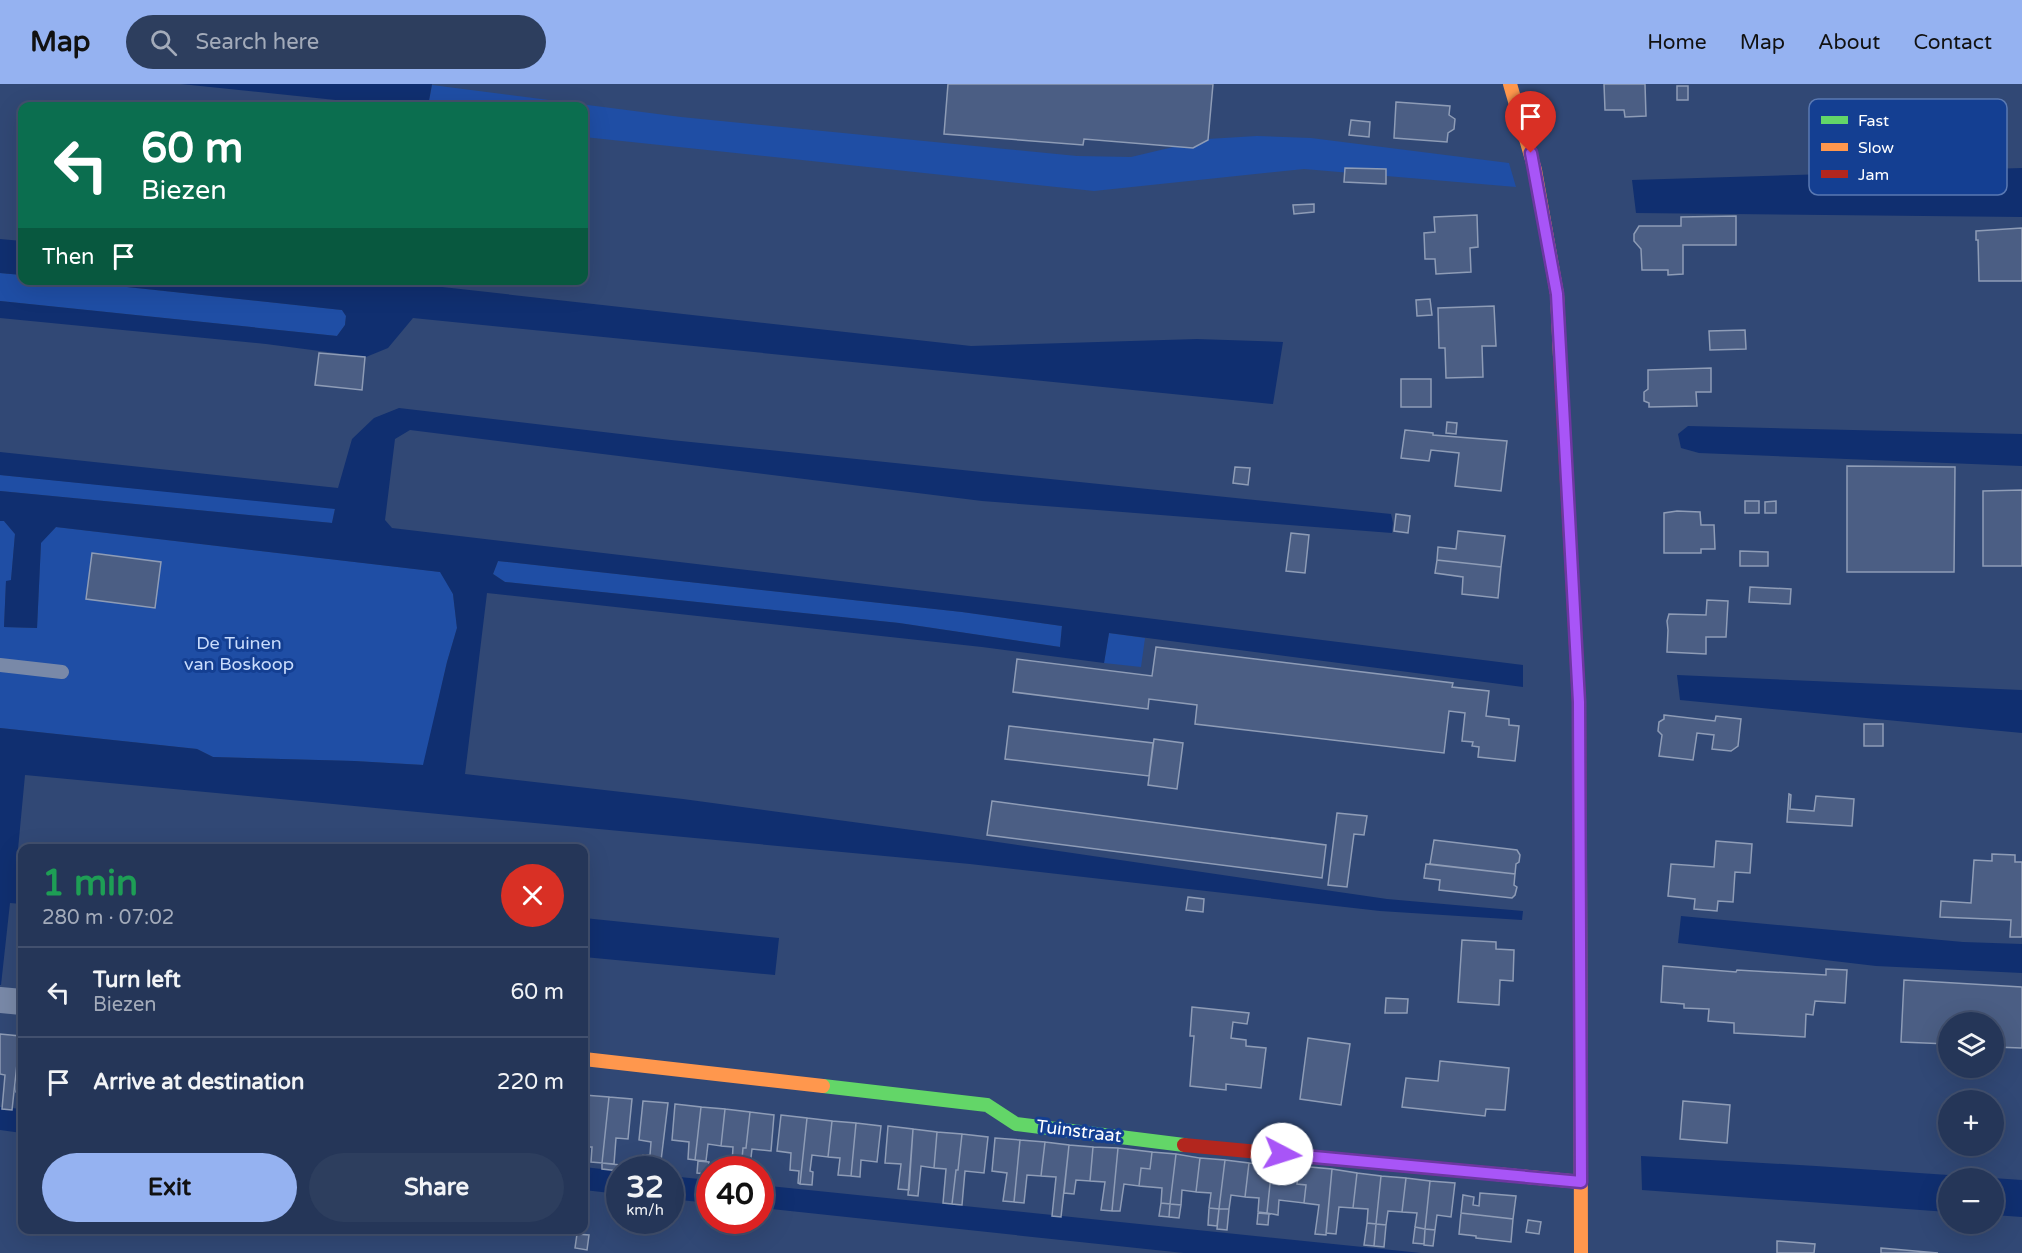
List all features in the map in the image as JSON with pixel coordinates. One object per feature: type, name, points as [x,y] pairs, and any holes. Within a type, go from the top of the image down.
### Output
[{"type":"street","points":[[1510,84],[1535,170],[1557,294],[1579,702],[1581,1253]]},
{"type":"street","points":[[0,1000],[18,1002]]},
{"type":"street","name":"Tuinstraat","points":[[588,1059],[987,1105],[1016,1124],[1212,1148],[1581,1182]]},
{"type":"lane","points":[[0,665],[62,672]]},
{"type":"green space","points":[[432,85],[564,102],[429,102]]},
{"type":"green space","points":[[588,105],[681,117],[1077,156],[1131,157],[1207,139],[1257,136],[1311,138],[1509,163],[1516,187],[1304,169],[1094,191],[588,137]]},
{"type":"green space","points":[[0,273],[18,275],[18,285],[108,285],[342,310],[346,316],[345,325],[337,336],[0,301]]},
{"type":"green space","points":[[0,475],[335,508],[332,523],[0,491]]},
{"type":"green space","name":"De Tuinen van Boskoop","points":[[0,521],[4,521],[15,534],[11,581],[6,581],[4,627],[37,628],[41,542],[56,527],[441,572],[453,594],[457,628],[424,765],[213,757],[197,749],[0,728]]},
{"type":"green space","points":[[498,561],[962,612],[1062,626],[1060,647],[899,623],[505,582],[493,574]]},
{"type":"green space","points":[[1109,633],[1145,638],[1141,667],[1104,663]]},
{"type":"shaded area","points":[[181,84],[432,84],[429,102],[354,102]]},
{"type":"shaded area","points":[[2007,168],[2022,168],[2022,217],[1636,213],[1632,180],[1809,175],[1809,195],[2007,195]]},
{"type":"shaded area","points":[[0,239],[18,241],[18,275],[0,273]]},
{"type":"shaded area","points":[[108,285],[424,285],[971,346],[1197,339],[1283,342],[1273,404],[413,318],[388,348],[366,357],[266,344],[0,318],[0,301],[337,336],[345,325],[346,316],[342,310]]},
{"type":"shaded area","points":[[399,408],[671,440],[1391,514],[1392,533],[982,501],[410,430],[395,439],[385,520],[392,528],[1043,605],[1523,665],[1523,687],[1109,633],[1104,663],[982,647],[487,593],[465,774],[683,799],[949,835],[1387,899],[1523,911],[1522,920],[1380,911],[970,864],[25,775],[17,860],[18,904],[10,903],[0,985],[0,728],[197,749],[213,757],[423,765],[457,628],[453,594],[440,572],[56,527],[41,543],[37,628],[4,627],[6,581],[11,580],[15,534],[4,521],[0,521],[0,491],[332,523],[335,509],[0,475],[0,452],[338,488],[352,439],[374,418]],"holes":[[[498,561],[962,612],[1062,626],[1060,647],[899,623],[505,582],[493,574]]]},
{"type":"shaded area","points":[[1688,426],[2022,434],[2022,466],[1699,453],[1681,448],[1678,434]]},
{"type":"shaded area","points":[[1677,675],[2022,690],[2022,733],[1680,700]]},
{"type":"shaded area","points":[[1681,916],[1963,942],[2022,944],[2022,973],[1876,966],[1678,943]]},
{"type":"shaded area","points":[[588,918],[779,938],[775,975],[588,957]]},
{"type":"shaded area","points":[[0,1107],[18,1109],[18,1132],[0,1130]]},
{"type":"shaded area","points":[[1641,1156],[1938,1174],[1938,1211],[1642,1190]]},
{"type":"shaded area","points":[[588,1167],[606,1170],[606,1193],[588,1190]]},
{"type":"shaded area","points":[[684,1177],[696,1179],[696,1202],[684,1200]]},
{"type":"shaded area","points":[[2004,1179],[2022,1180],[2022,1217],[2004,1216]]},
{"type":"shaded area","points":[[774,1186],[1421,1253],[1184,1253],[774,1209]]},
{"type":"building","points":[[948,84],[1213,84],[1208,140],[1193,148],[1084,139],[1083,145],[944,134]]},
{"type":"building","points":[[1604,84],[1645,84],[1646,116],[1625,117],[1624,110],[1605,110]]},
{"type":"building","points":[[1677,86],[1688,86],[1688,100],[1677,100]]},
{"type":"building","points":[[1396,102],[1450,106],[1449,115],[1455,119],[1454,129],[1448,133],[1447,142],[1394,138]]},
{"type":"building","points":[[1351,120],[1370,122],[1369,137],[1349,135]]},
{"type":"building","points":[[1345,168],[1386,169],[1386,184],[1344,182]]},
{"type":"building","points":[[1314,204],[1314,212],[1294,214],[1293,205]]},
{"type":"building","points":[[1477,215],[1478,247],[1470,248],[1471,272],[1436,274],[1435,259],[1425,259],[1424,233],[1435,232],[1434,217]]},
{"type":"building","points":[[1736,216],[1736,245],[1683,245],[1683,274],[1668,275],[1668,270],[1642,270],[1641,249],[1634,241],[1634,234],[1639,226],[1681,226],[1681,217]]},
{"type":"building","points":[[2022,228],[2022,281],[1979,281],[1976,231]]},
{"type":"building","points":[[1430,299],[1432,315],[1417,316],[1416,300]]},
{"type":"building","points":[[1494,306],[1496,346],[1482,346],[1483,377],[1446,378],[1445,348],[1439,348],[1438,308]]},
{"type":"building","points":[[1745,330],[1746,349],[1710,350],[1709,331]]},
{"type":"building","points":[[319,353],[365,357],[362,390],[315,385]]},
{"type":"building","points":[[1711,368],[1711,392],[1696,392],[1697,406],[1649,407],[1649,403],[1644,401],[1644,392],[1648,389],[1648,370]]},
{"type":"building","points":[[1401,379],[1431,379],[1431,407],[1401,407]]},
{"type":"building","points":[[1447,422],[1457,423],[1456,434],[1446,433]]},
{"type":"building","points":[[1405,430],[1433,433],[1433,435],[1507,441],[1501,491],[1455,486],[1459,453],[1431,450],[1429,461],[1401,458]]},
{"type":"building","points":[[1847,466],[1955,467],[1954,572],[1847,572]]},
{"type":"building","points":[[1235,467],[1250,468],[1248,485],[1233,483]]},
{"type":"building","points":[[2022,490],[2022,566],[1983,566],[1983,491]]},
{"type":"building","points":[[1745,501],[1759,501],[1759,513],[1745,513]]},
{"type":"building","points":[[1776,501],[1776,513],[1765,513],[1765,502]]},
{"type":"building","points":[[1700,512],[1701,525],[1714,525],[1715,549],[1701,549],[1701,553],[1664,553],[1664,513]]},
{"type":"building","points":[[1396,514],[1410,516],[1408,533],[1394,531]]},
{"type":"building","points":[[1458,531],[1505,536],[1501,567],[1437,560],[1438,547],[1456,549]]},
{"type":"building","points":[[1291,533],[1309,535],[1305,573],[1286,571]]},
{"type":"building","points":[[1740,551],[1768,552],[1768,566],[1740,566]]},
{"type":"building","points":[[92,553],[161,562],[155,608],[86,599]]},
{"type":"building","points":[[1437,560],[1501,567],[1498,598],[1462,594],[1463,577],[1435,573]]},
{"type":"building","points":[[1750,587],[1791,589],[1790,604],[1749,602]]},
{"type":"building","points":[[1707,600],[1728,601],[1726,637],[1706,637],[1706,654],[1667,652],[1669,614],[1706,615]]},
{"type":"building","points":[[1156,647],[1453,683],[1452,687],[1489,691],[1486,716],[1509,719],[1509,725],[1519,726],[1515,761],[1478,757],[1479,747],[1472,746],[1473,742],[1462,741],[1465,713],[1449,711],[1444,753],[1195,724],[1197,705],[1149,699],[1148,709],[1013,692],[1017,659],[1152,676]]},
{"type":"building","points":[[1664,715],[1715,721],[1716,716],[1741,719],[1738,746],[1731,751],[1712,749],[1714,735],[1697,733],[1693,760],[1659,756],[1662,735],[1658,731],[1659,722],[1664,719]]},
{"type":"building","points":[[1864,724],[1883,724],[1883,746],[1864,746]]},
{"type":"building","points":[[1009,726],[1153,743],[1149,776],[1005,759]]},
{"type":"building","points":[[1154,739],[1183,743],[1177,789],[1148,785]]},
{"type":"building","points":[[1789,794],[1791,795],[1790,809],[1814,811],[1816,796],[1854,799],[1852,826],[1787,822]]},
{"type":"building","points":[[992,801],[1326,845],[1322,878],[987,835]]},
{"type":"building","points":[[1337,813],[1367,816],[1364,835],[1354,834],[1347,887],[1328,885]]},
{"type":"building","points":[[1434,840],[1517,850],[1520,855],[1515,874],[1430,864]]},
{"type":"building","points":[[1716,841],[1752,844],[1750,873],[1735,872],[1733,902],[1718,901],[1717,911],[1694,909],[1695,899],[1668,896],[1671,864],[1714,867]]},
{"type":"building","points":[[1992,854],[2015,855],[2015,862],[2022,862],[2022,937],[2010,937],[2011,920],[1940,917],[1941,901],[1971,903],[1974,860],[1992,861]]},
{"type":"building","points":[[1426,864],[1515,874],[1514,885],[1517,887],[1515,895],[1512,898],[1439,890],[1440,880],[1424,878]]},
{"type":"building","points":[[1188,897],[1204,899],[1203,912],[1186,910]]},
{"type":"building","points":[[1462,940],[1496,942],[1496,949],[1514,950],[1513,981],[1500,980],[1499,1005],[1458,1002]]},
{"type":"building","points":[[1663,966],[1736,972],[1737,970],[1826,975],[1826,969],[1847,970],[1845,1003],[1815,1001],[1813,1015],[1806,1014],[1805,1037],[1734,1033],[1734,1023],[1708,1021],[1709,1009],[1684,1008],[1684,1004],[1661,1002]]},
{"type":"building","points":[[1904,980],[2022,987],[2022,1048],[2004,1047],[2004,1012],[1938,1012],[1938,1044],[1901,1042]]},
{"type":"building","points":[[1386,998],[1408,999],[1407,1013],[1385,1013]]},
{"type":"building","points":[[1192,1007],[1249,1013],[1247,1024],[1233,1022],[1231,1038],[1246,1040],[1246,1046],[1266,1048],[1261,1088],[1226,1084],[1226,1090],[1190,1086],[1194,1036],[1190,1036]]},
{"type":"building","points":[[0,1034],[18,1036],[12,1110],[2,1109],[5,1075],[0,1074]]},
{"type":"building","points":[[1308,1038],[1350,1044],[1341,1105],[1300,1099]]},
{"type":"building","points":[[1440,1061],[1509,1068],[1505,1110],[1486,1109],[1485,1116],[1402,1107],[1406,1078],[1438,1081]]},
{"type":"building","points":[[588,1095],[609,1097],[602,1163],[591,1162],[592,1147],[588,1147]]},
{"type":"building","points":[[609,1097],[632,1099],[628,1139],[616,1138],[615,1156],[606,1156],[606,1163],[602,1163]]},
{"type":"building","points":[[643,1101],[668,1103],[662,1156],[643,1156],[650,1155],[651,1142],[639,1140]]},
{"type":"building","points":[[1683,1101],[1730,1105],[1727,1143],[1680,1139]]},
{"type":"building","points":[[675,1104],[701,1107],[695,1160],[688,1159],[689,1142],[672,1140]]},
{"type":"building","points":[[701,1107],[725,1109],[721,1146],[708,1144],[707,1156],[696,1156],[695,1160]]},
{"type":"building","points":[[725,1109],[750,1112],[746,1148],[743,1148],[742,1156],[732,1156],[733,1147],[721,1146]]},
{"type":"building","points":[[750,1112],[774,1115],[771,1151],[752,1149],[751,1156],[742,1156],[743,1148],[746,1148]]},
{"type":"building","points":[[781,1115],[807,1118],[800,1184],[798,1183],[799,1171],[790,1170],[791,1153],[777,1151]]},
{"type":"building","points":[[807,1118],[832,1121],[828,1157],[812,1155],[810,1171],[813,1172],[812,1185],[800,1184]]},
{"type":"building","points":[[832,1121],[856,1123],[851,1176],[838,1175],[840,1158],[828,1157]]},
{"type":"building","points":[[856,1123],[881,1126],[877,1162],[861,1160],[860,1177],[851,1176]]},
{"type":"building","points":[[888,1126],[913,1129],[909,1190],[898,1189],[901,1164],[885,1163]]},
{"type":"building","points":[[913,1129],[937,1132],[934,1168],[921,1166],[918,1196],[908,1195]]},
{"type":"building","points":[[937,1132],[962,1134],[952,1204],[943,1203],[946,1169],[934,1168]]},
{"type":"building","points":[[962,1134],[988,1137],[984,1173],[965,1171],[962,1205],[952,1204]]},
{"type":"building","points":[[995,1138],[1020,1140],[1014,1202],[1003,1201],[1007,1173],[992,1171]]},
{"type":"building","points":[[1020,1140],[1045,1142],[1041,1176],[1027,1175],[1024,1203],[1014,1202]]},
{"type":"building","points":[[1045,1142],[1069,1145],[1061,1217],[1052,1216],[1056,1177],[1041,1176]]},
{"type":"building","points":[[1069,1145],[1093,1147],[1090,1181],[1076,1180],[1074,1194],[1064,1193]]},
{"type":"building","points":[[1093,1147],[1118,1148],[1112,1211],[1101,1210],[1105,1182],[1090,1181]]},
{"type":"building","points":[[1118,1148],[1152,1152],[1150,1169],[1141,1168],[1139,1186],[1124,1184],[1120,1211],[1112,1211]]},
{"type":"building","points":[[1152,1152],[1176,1154],[1170,1204],[1161,1203],[1162,1188],[1139,1186],[1141,1168],[1150,1169]]},
{"type":"building","points":[[1176,1154],[1200,1158],[1196,1192],[1182,1190],[1181,1205],[1170,1204]]},
{"type":"building","points":[[1200,1158],[1225,1160],[1219,1209],[1209,1208],[1211,1193],[1196,1192]]},
{"type":"building","points":[[1225,1160],[1249,1163],[1245,1197],[1231,1195],[1229,1209],[1219,1209]]},
{"type":"building","points":[[602,1163],[606,1163],[606,1169],[602,1169]]},
{"type":"building","points":[[1249,1163],[1272,1165],[1267,1213],[1258,1212],[1259,1198],[1245,1197]]},
{"type":"building","points":[[1272,1165],[1299,1166],[1297,1184],[1306,1185],[1304,1203],[1279,1200],[1278,1215],[1267,1213]]},
{"type":"building","points":[[1299,1166],[1332,1169],[1326,1235],[1315,1234],[1319,1205],[1304,1203],[1306,1185],[1297,1184]]},
{"type":"building","points":[[1332,1169],[1357,1173],[1353,1208],[1339,1207],[1336,1234],[1326,1233]]},
{"type":"building","points":[[1357,1173],[1381,1176],[1376,1224],[1367,1223],[1368,1209],[1353,1208]]},
{"type":"building","points":[[1381,1176],[1406,1178],[1402,1212],[1388,1211],[1386,1225],[1376,1224]]},
{"type":"building","points":[[1406,1178],[1430,1181],[1425,1229],[1415,1227],[1417,1213],[1402,1212]]},
{"type":"building","points":[[1430,1181],[1455,1183],[1451,1217],[1437,1215],[1435,1230],[1425,1229]]},
{"type":"building","points":[[1480,1193],[1516,1196],[1513,1219],[1461,1213],[1463,1195],[1474,1197],[1473,1205],[1479,1206]]},
{"type":"building","points":[[1161,1203],[1170,1204],[1169,1217],[1159,1216]]},
{"type":"building","points":[[1170,1204],[1181,1205],[1179,1218],[1169,1217]]},
{"type":"building","points":[[1209,1208],[1219,1209],[1217,1226],[1208,1225]]},
{"type":"building","points":[[1219,1209],[1229,1209],[1227,1230],[1217,1229]]},
{"type":"building","points":[[1258,1213],[1269,1214],[1268,1225],[1257,1224]]},
{"type":"building","points":[[1461,1213],[1513,1219],[1511,1242],[1459,1234]]},
{"type":"building","points":[[1528,1220],[1541,1222],[1539,1234],[1526,1232]]},
{"type":"building","points":[[1367,1223],[1376,1224],[1374,1246],[1364,1245]]},
{"type":"building","points":[[1376,1224],[1386,1225],[1384,1247],[1374,1246]]},
{"type":"building","points":[[1415,1227],[1425,1229],[1424,1244],[1413,1243]]},
{"type":"building","points":[[1425,1229],[1435,1230],[1433,1246],[1424,1245]]},
{"type":"building","points":[[577,1234],[589,1235],[587,1250],[575,1248]]},
{"type":"building","points":[[1777,1241],[1815,1244],[1814,1253],[1777,1253]]},
{"type":"building","points":[[1881,1248],[1938,1253],[1881,1253]]},
{"type":"traffic: fast","points":[[823,1086],[987,1105],[1016,1124],[1184,1145]]},
{"type":"traffic: slow","points":[[1510,84],[1535,170],[1557,294],[1560,357]]},
{"type":"traffic: slow","points":[[1580,864],[1581,1253]]},
{"type":"traffic: slow","points":[[588,1059],[823,1086]]},
{"type":"traffic: slow","points":[[1496,1174],[1581,1182]]},
{"type":"traffic: jam","points":[[1560,357],[1579,702],[1580,864]]},
{"type":"traffic: jam","points":[[1184,1145],[1496,1174]]},
{"type":"route","points":[[1282,1154],[1581,1182],[1579,702],[1557,294],[1531,153]]}]
